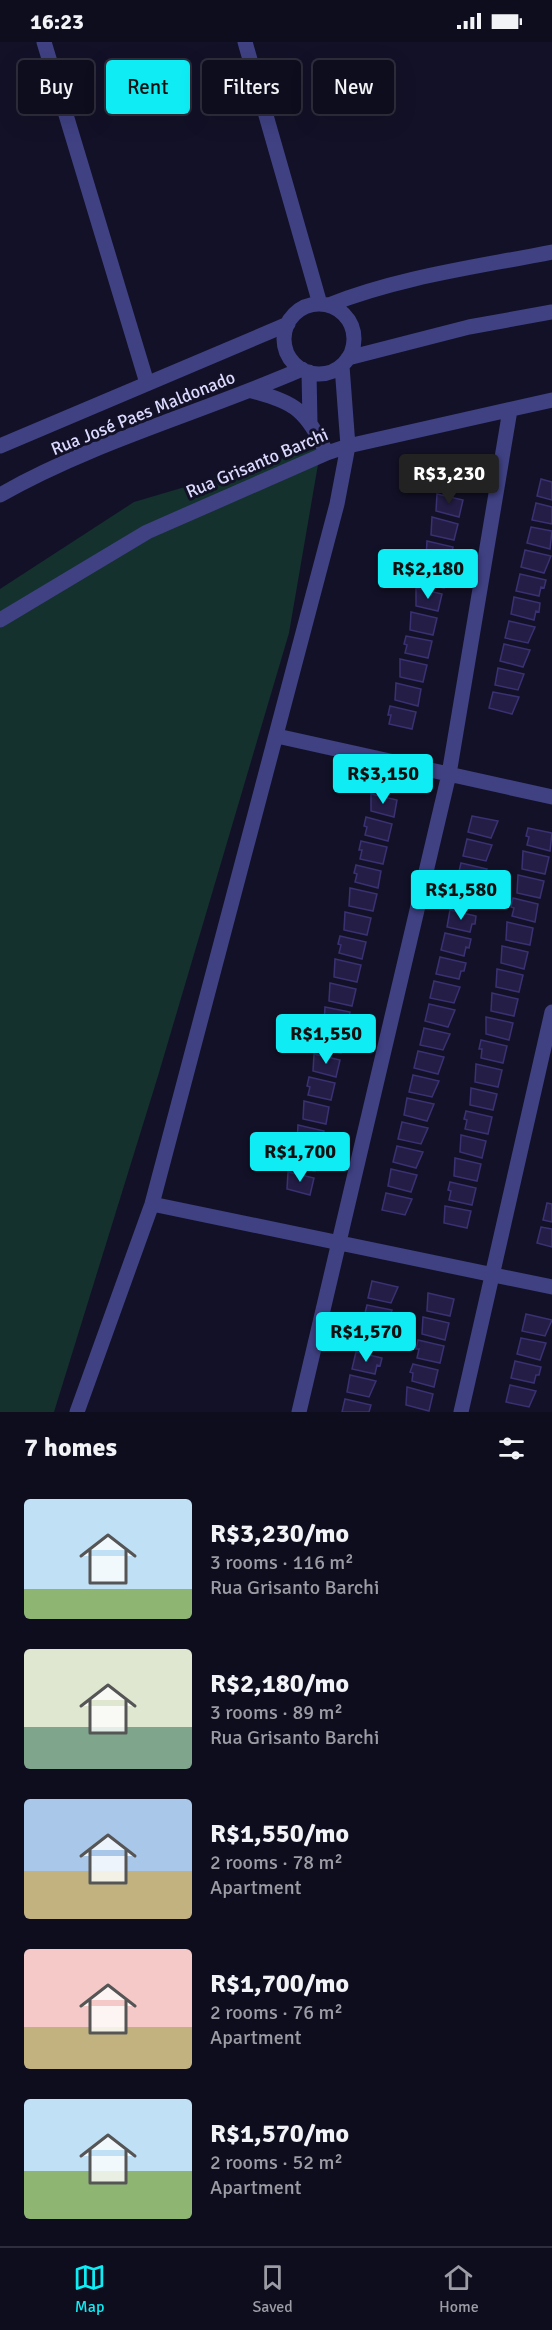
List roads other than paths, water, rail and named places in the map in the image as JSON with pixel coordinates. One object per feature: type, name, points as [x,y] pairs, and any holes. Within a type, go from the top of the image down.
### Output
[{"type":"street","points":[[44,42],[147,383]]},
{"type":"street","points":[[77,1412],[152,1204],[334,516],[348,446],[345,362],[353,349],[352,329],[344,314],[324,304],[245,42]]},
{"type":"street","name":"Rua José Paes Maldonado","points":[[0,446],[288,324],[302,308],[446,273],[552,252]]},
{"type":"street","name":"Rua José Paes Maldonado","points":[[0,495],[26,480],[144,431],[305,370],[323,374],[333,371],[345,362],[469,327],[552,312]]},
{"type":"street","points":[[288,324],[285,344],[288,355],[305,370],[310,423]]},
{"type":"street","points":[[252,391],[284,400],[299,410],[310,423],[327,453]]},
{"type":"street","name":"Rua Grisanto Barchi","points":[[0,620],[147,532],[327,453],[348,446],[552,400]]},
{"type":"street","points":[[299,1412],[449,774],[510,410]]},
{"type":"street","points":[[277,736],[552,797]]},
{"type":"street","points":[[461,1412],[552,1012]]},
{"type":"street","points":[[152,1204],[552,1287]]}]
